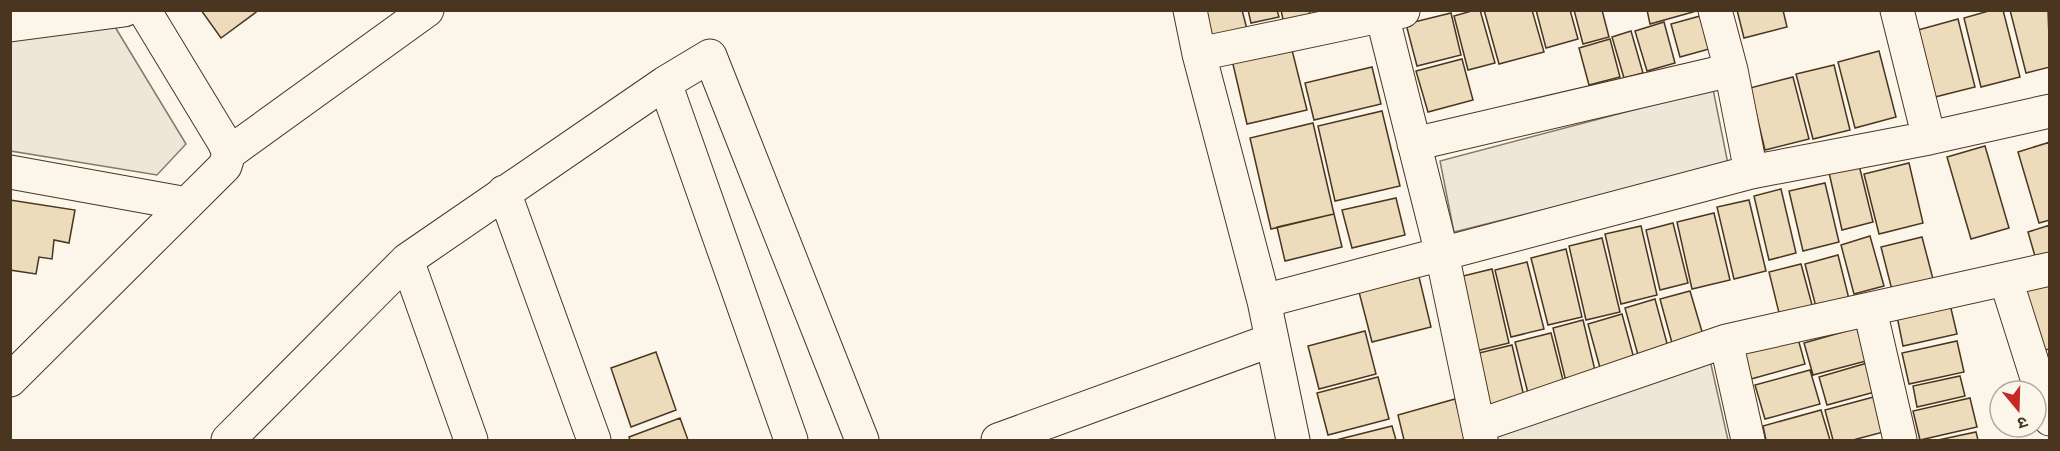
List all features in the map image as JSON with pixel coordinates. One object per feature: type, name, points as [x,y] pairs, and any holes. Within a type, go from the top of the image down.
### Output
[{"type":"street","points":[[10,25],[124,10]]},
{"type":"street","points":[[144,10],[224,141],[229,153]]},
{"type":"street","points":[[10,380],[225,166],[229,153],[427,10]]},
{"type":"street","points":[[1190,10],[1199,54],[1264,301],[1293,441]]},
{"type":"street","points":[[1714,10],[1731,70],[1751,172]]},
{"type":"street","points":[[1897,10],[1929,138]]},
{"type":"street","points":[[1199,54],[1393,13],[1414,144],[1442,254],[1479,433],[1726,341],[2049,269]]},
{"type":"street","points":[[228,441],[261,427],[407,260],[665,83],[710,56],[862,441]]},
{"type":"street","points":[[1414,144],[1731,70]]},
{"type":"street","points":[[665,83],[791,441]]},
{"type":"street","points":[[1264,301],[1751,172],[1929,138],[2049,111]]},
{"type":"street","points":[[10,172],[187,204]]},
{"type":"street","points":[[504,192],[594,441]]},
{"type":"street","points":[[407,260],[471,441]]},
{"type":"street","points":[[2006,280],[2049,419]]},
{"type":"street","points":[[1870,310],[1900,441]]},
{"type":"street","points":[[998,441],[1272,340]]},
{"type":"street","points":[[1726,341],[1748,441]]},
{"type":"shaded area","points":[[106,12],[186,144],[157,175],[11,151],[10,28]]},
{"type":"shaded area","points":[[1713,89],[1728,164],[1454,232],[1440,161]]},
{"type":"shaded area","points":[[1710,360],[1728,440],[1495,440],[1493,432]]},
{"type":"building","points":[[201,10],[259,10],[221,38]]},
{"type":"building","points":[[1205,10],[1242,10],[1248,33],[1212,41]]},
{"type":"building","points":[[1248,10],[1277,10],[1279,17],[1251,23]]},
{"type":"building","points":[[1281,10],[1309,10],[1311,18],[1284,24]]},
{"type":"building","points":[[1480,10],[1495,63],[1468,70],[1454,16]]},
{"type":"building","points":[[1484,10],[1532,10],[1544,52],[1499,64]]},
{"type":"building","points":[[1536,10],[1570,10],[1578,39],[1546,48]]},
{"type":"building","points":[[1574,10],[1602,10],[1609,37],[1583,44]]},
{"type":"building","points":[[1647,10],[1700,10],[1650,24]]},
{"type":"building","points":[[1737,10],[1783,10],[1787,27],[1744,38]]},
{"type":"building","points":[[1992,10],[2003,10],[2020,77],[1981,87],[1964,18]]},
{"type":"building","points":[[2010,10],[2048,10],[2050,67],[2026,73]]},
{"type":"building","points":[[1451,13],[1461,55],[1417,66],[1406,24]]},
{"type":"building","points":[[1700,16],[1709,49],[1680,57],[1671,24]]},
{"type":"building","points":[[1958,19],[1975,87],[1935,97],[1918,30]]},
{"type":"building","points":[[1664,22],[1675,63],[1647,71],[1635,31]]},
{"type":"building","points":[[1631,31],[1643,73],[1624,78],[1612,37]]},
{"type":"building","points":[[1610,39],[1620,77],[1589,85],[1579,48]]},
{"type":"building","points":[[1291,46],[1307,110],[1247,124],[1232,60]]},
{"type":"building","points":[[1879,51],[1896,117],[1855,128],[1838,62]]},
{"type":"building","points":[[1462,59],[1473,100],[1428,112],[1416,71]]},
{"type":"building","points":[[1834,65],[1850,130],[1813,139],[1796,74]]},
{"type":"building","points":[[1372,67],[1381,104],[1314,120],[1305,83]]},
{"type":"building","points":[[1793,77],[1809,139],[1765,150],[1750,88]]},
{"type":"building","points":[[1382,111],[1400,186],[1335,201],[1318,126]]},
{"type":"building","points":[[1313,123],[1334,214],[1271,229],[1250,138]]},
{"type":"building","points":[[2050,142],[2050,220],[2039,223],[2018,152]]},
{"type":"building","points":[[1985,146],[2009,228],[1971,239],[1947,157]]},
{"type":"building","points":[[1858,161],[1873,222],[1842,230],[1828,168]]},
{"type":"building","points":[[1909,163],[1923,223],[1879,234],[1864,174]]},
{"type":"building","points":[[1825,183],[1839,242],[1803,251],[1789,191]]},
{"type":"building","points":[[1781,189],[1796,253],[1769,260],[1754,196]]},
{"type":"building","points":[[1396,198],[1405,235],[1352,248],[1342,210]]},
{"type":"building","points":[[10,200],[75,210],[69,243],[54,240],[52,259],[39,257],[36,274],[10,270]]},
{"type":"building","points":[[1749,200],[1766,271],[1734,279],[1717,207]]},
{"type":"building","points":[[1714,213],[1730,280],[1692,289],[1677,222]]},
{"type":"building","points":[[1334,214],[1342,247],[1285,261],[1277,227]]},
{"type":"building","points":[[1673,223],[1688,283],[1660,290],[1646,230]]},
{"type":"building","points":[[2050,225],[2050,267],[2039,270],[2028,232]]},
{"type":"building","points":[[1641,226],[1657,295],[1621,304],[1605,234]]},
{"type":"building","points":[[1870,236],[1884,286],[1854,294],[1841,245]]},
{"type":"building","points":[[1922,237],[1933,279],[1892,290],[1881,247]]},
{"type":"building","points":[[1602,238],[1620,312],[1586,320],[1569,246]]},
{"type":"building","points":[[1566,249],[1582,317],[1548,325],[1531,258]]},
{"type":"building","points":[[1838,255],[1850,303],[1817,311],[1805,264]]},
{"type":"building","points":[[1527,262],[1544,329],[1511,337],[1495,270]]},
{"type":"building","points":[[1801,264],[1815,316],[1782,325],[1769,272]]},
{"type":"building","points":[[1492,269],[1509,343],[1476,351],[1459,277]]},
{"type":"building","points":[[1419,277],[1431,327],[1372,342],[1359,292]]},
{"type":"building","points":[[2050,284],[2050,349],[2034,352],[2020,291]]},
{"type":"building","points":[[1690,291],[1703,335],[1672,343],[1660,299]]},
{"type":"building","points":[[1655,299],[1668,347],[1638,355],[1625,308]]},
{"type":"building","points":[[1949,300],[1957,334],[1903,346],[1896,311]]},
{"type":"building","points":[[1622,314],[1636,366],[1602,375],[1588,324]]},
{"type":"building","points":[[1583,320],[1598,383],[1568,390],[1553,328]]},
{"type":"building","points":[[1857,328],[1866,361],[1813,375],[1804,343]]},
{"type":"building","points":[[1365,331],[1376,374],[1319,389],[1308,346]]},
{"type":"building","points":[[1551,333],[1565,388],[1529,397],[1515,342]]},
{"type":"building","points":[[1797,335],[1805,364],[1751,379],[1743,349]]},
{"type":"building","points":[[1957,341],[1964,372],[1909,384],[1902,353]]},
{"type":"building","points":[[1512,345],[1525,401],[1488,409],[1475,354]]},
{"type":"building","points":[[656,352],[676,410],[631,427],[611,368]]},
{"type":"building","points":[[1874,361],[1882,390],[1827,405],[1819,377]]},
{"type":"building","points":[[1810,370],[1820,404],[1765,419],[1755,385]]},
{"type":"building","points":[[1960,376],[1965,396],[1917,407],[1913,386]]},
{"type":"building","points":[[1378,377],[1389,419],[1328,435],[1317,393]]},
{"type":"building","points":[[1881,395],[1891,430],[1853,440],[1833,440],[1825,410]]},
{"type":"building","points":[[1970,398],[1977,427],[1920,440],[1913,411]]},
{"type":"building","points":[[1455,399],[1466,440],[1404,440],[1398,415]]},
{"type":"building","points":[[1821,410],[1830,440],[1766,440],[1763,426]]},
{"type":"building","points":[[680,418],[688,440],[630,440],[629,437]]},
{"type":"building","points":[[1392,426],[1396,440],[1336,440]]},
{"type":"building","points":[[1976,432],[1978,440],[1938,440]]}]
